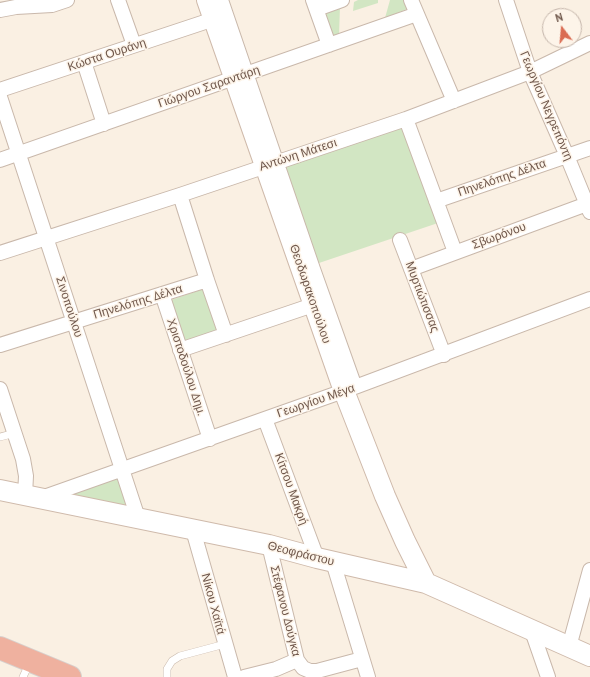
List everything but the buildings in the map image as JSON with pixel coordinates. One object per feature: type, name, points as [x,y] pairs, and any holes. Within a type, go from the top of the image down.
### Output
[{"type":"highway","points":[[0,648],[27,669],[70,677]]},
{"type":"street","points":[[0,10],[16,7],[49,5],[67,0]]},
{"type":"street","points":[[118,0],[134,46]]},
{"type":"street","name":"Θεοδωρακοπούλου","points":[[207,0],[240,76],[270,164],[313,305],[349,389],[385,496],[426,583]]},
{"type":"street","points":[[221,0],[240,76]]},
{"type":"street","points":[[329,45],[315,5],[342,0]]},
{"type":"street","points":[[412,0],[454,101]]},
{"type":"street","name":"Γεωργίου Νεγρεπόντη","points":[[506,0],[530,72],[588,208]]},
{"type":"street","name":"Γιώργου Σαραντάρη","points":[[0,160],[417,14]]},
{"type":"street","name":"Κώστα Ουράνη","points":[[0,90],[214,19]]},
{"type":"street","name":"Αντώνη Μάτεσι","points":[[0,253],[180,195],[406,119],[530,72],[590,43]]},
{"type":"street","points":[[84,62],[104,124]]},
{"type":"street","name":"Σινοπούλου","points":[[0,97],[138,518]]},
{"type":"street","points":[[406,119],[455,252]]},
{"type":"street","name":"Πηνελόπης Δέλτα","points":[[436,201],[590,148]]},
{"type":"street","points":[[270,164],[349,389]]},
{"type":"street","points":[[180,195],[206,280],[226,335]]},
{"type":"street","name":"Σβωρόνου","points":[[411,269],[455,252],[588,208]]},
{"type":"street","name":"Μυρτιώτισσας","points":[[400,240],[444,354]]},
{"type":"street","name":"Πηνελόπης Δέλτα","points":[[0,345],[206,280]]},
{"type":"street","name":"Χριστοδούλου Δημ.","points":[[162,294],[210,439]]},
{"type":"street","name":"Γεωργίου Μέγα","points":[[32,497],[122,469],[210,439],[590,299]]},
{"type":"street","points":[[180,350],[313,305]]},
{"type":"street","points":[[0,390],[15,433],[32,497]]},
{"type":"street","name":"Κίτσου Μακρή","points":[[265,419],[325,560],[368,677]]},
{"type":"street","name":"Θεοφράστου","points":[[1,489],[32,497],[269,545],[325,560],[426,583],[590,656]]},
{"type":"street","name":"Νίκου Χαϊτά","points":[[193,530],[235,677]]},
{"type":"street","name":"Στέφανου Δούγκα","points":[[269,545],[297,660],[303,668],[310,672],[362,659]]},
{"type":"street","points":[[569,647],[590,570]]},
{"type":"street","points":[[532,631],[548,677]]},
{"type":"street","points":[[244,677],[258,674],[297,660]]},
{"type":"lane","points":[[0,438],[15,433]]},
{"type":"lane","points":[[167,677],[167,669],[172,661],[180,656],[225,644]]},
{"type":"green space","points":[[358,0],[378,0],[378,3],[353,11],[354,2]]},
{"type":"green space","points":[[390,0],[404,0],[407,9],[385,18]]},
{"type":"green space","points":[[340,6],[339,36],[330,39],[321,13]]},
{"type":"green space","points":[[403,126],[438,223],[313,265],[280,167]]},
{"type":"green space","points":[[206,288],[221,332],[186,344],[171,300]]},
{"type":"green space","points":[[122,476],[133,508],[69,495]]}]
